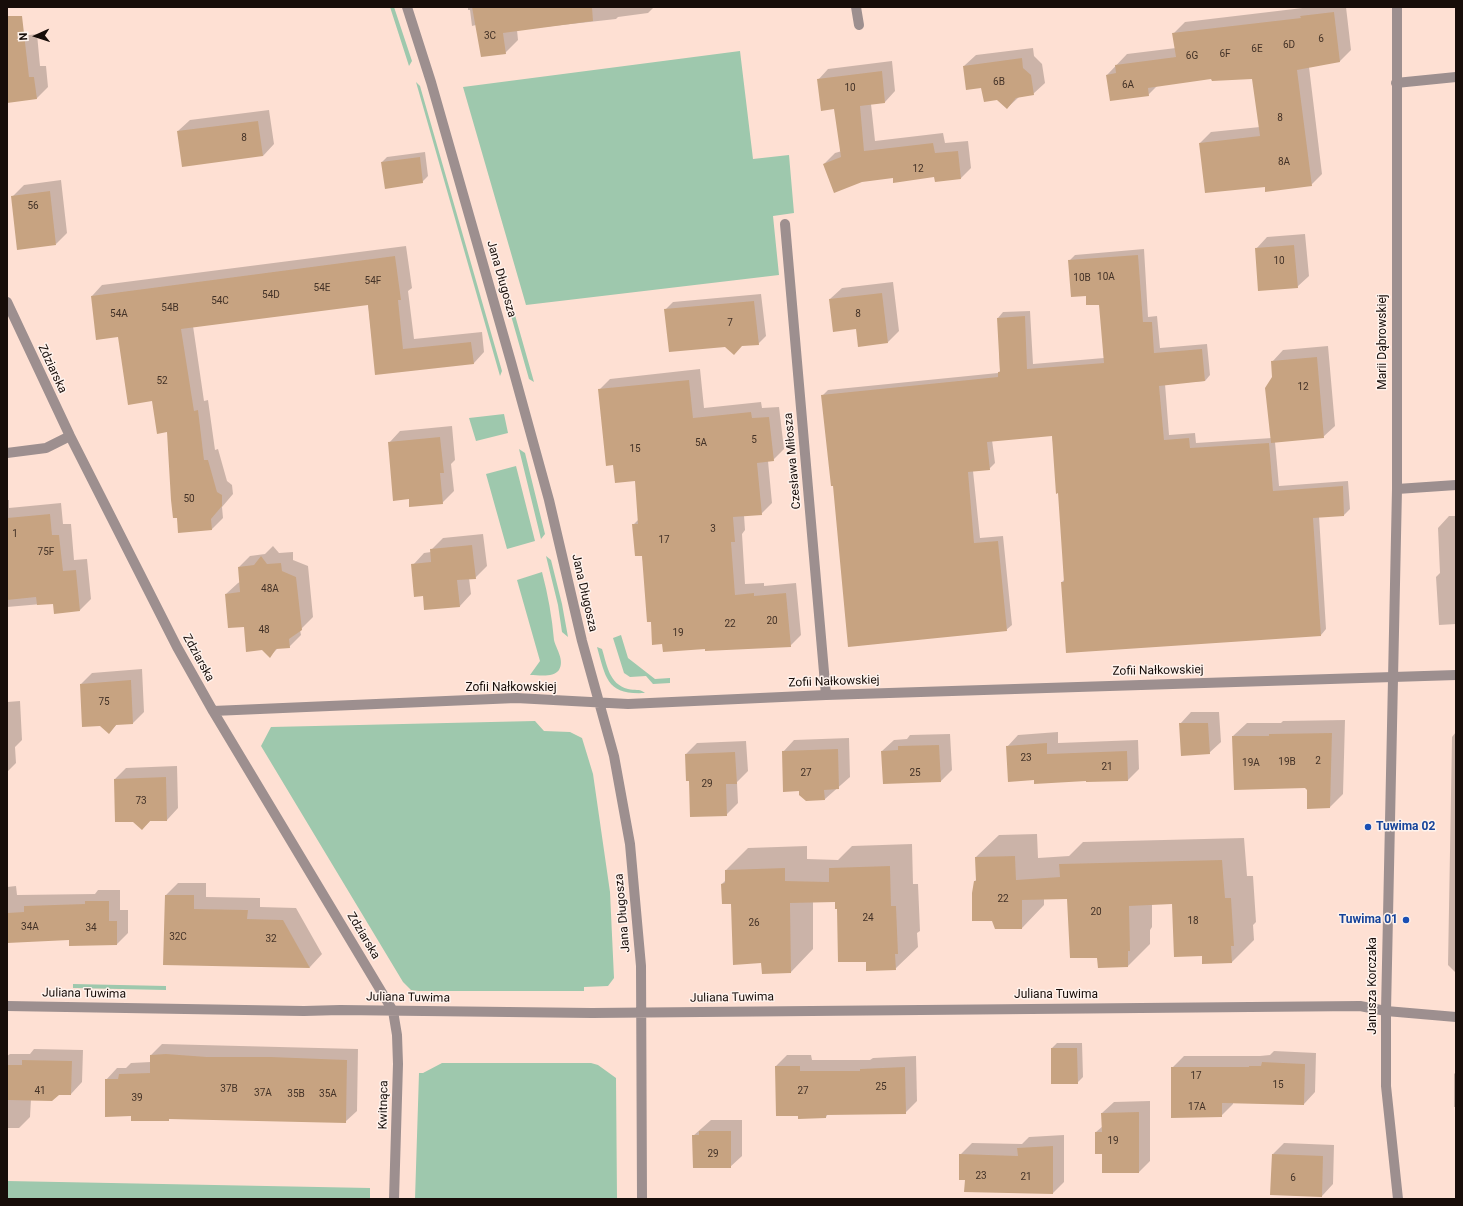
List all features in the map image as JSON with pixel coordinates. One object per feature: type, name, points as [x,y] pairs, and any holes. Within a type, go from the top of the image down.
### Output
[{"type":"street","name":"Jana Długosza","points":[[407,7],[431,82],[511,362],[549,500],[582,641],[614,756],[630,844],[641,966],[642,1199]]},
{"type":"street","points":[[856,7],[858,25]]},
{"type":"street","name":"Marii Dąbrowskiej","points":[[1393,677],[1396,489],[1397,7]]},
{"type":"street","points":[[1396,83],[1456,77]]},
{"type":"street","name":"Czesława Miłosza","points":[[786,224],[826,695]]},
{"type":"street","name":"Zdziarska","points":[[7,302],[70,436],[177,647],[213,711],[393,1011]]},
{"type":"street","points":[[7,453],[46,448],[70,436]]},
{"type":"street","points":[[1396,489],[1456,485]]},
{"type":"street","name":"Zofii Nałkowskiej","points":[[213,711],[516,698],[600,703],[654,703],[826,695],[1456,675]]},
{"type":"street","name":"Janusza Korczaka","points":[[1393,677],[1386,1011],[1386,1086],[1398,1199]]},
{"type":"street","name":"Juliana Tuwima","points":[[7,1006],[484,1013],[1360,1006],[1386,1011],[1456,1017]]},
{"type":"street","name":"Kwitnąca","points":[[393,1011],[397,1035],[398,1064],[394,1199]]},
{"type":"green space","points":[[390,7],[394,7],[412,61],[409,66]]},
{"type":"green space","points":[[740,51],[753,159],[789,155],[794,213],[773,216],[779,275],[526,305],[463,87]]},
{"type":"green space","points":[[416,82],[420,86],[502,371],[500,376]]},
{"type":"green space","points":[[509,294],[534,382],[529,379],[506,298]]},
{"type":"green space","points":[[504,414],[508,433],[476,441],[469,418]]},
{"type":"green space","points":[[519,449],[525,453],[545,534],[541,539]]},
{"type":"green space","points":[[516,466],[535,541],[507,549],[486,474]]},
{"type":"green space","points":[[546,556],[551,560],[562,604],[568,637],[562,632],[558,605]]},
{"type":"green space","points":[[542,572],[550,606],[554,640],[561,658],[561,666],[559,670],[556,673],[546,676],[530,675],[540,661],[517,580]]},
{"type":"green space","points":[[621,635],[628,658],[655,679],[670,678],[670,683],[653,684],[646,676],[630,677],[624,673],[613,638]]},
{"type":"green space","points":[[597,647],[602,649],[607,667],[617,683],[622,687],[643,691],[645,693],[632,693],[615,688],[606,676]]},
{"type":"green space","points":[[535,721],[544,731],[570,732],[582,738],[593,774],[610,892],[614,978],[608,986],[584,987],[584,991],[411,990],[403,982],[261,746],[271,727]]},
{"type":"green space","points":[[73,984],[166,986],[166,990],[73,988]]},
{"type":"green space","points":[[442,1063],[591,1063],[598,1065],[616,1078],[617,1199],[415,1199],[419,1073],[423,1073]]},
{"type":"green space","points":[[7,1181],[370,1188],[370,1199],[7,1199]]},
{"type":"building","points":[[472,7],[592,7],[593,21],[503,33],[506,54],[481,57]]},
{"type":"building","points":[[1334,12],[1340,62],[1297,70],[1312,186],[1265,192],[1265,187],[1205,193],[1199,143],[1260,136],[1252,79],[1212,81],[1211,79],[1148,88],[1149,96],[1110,101],[1106,75],[1116,73],[1115,65],[1176,57],[1172,33],[1301,18],[1300,16]]},
{"type":"building","points":[[7,16],[22,16],[29,77],[34,77],[37,99],[7,103]]},
{"type":"building","points":[[1022,58],[1023,68],[1031,75],[1034,95],[1016,98],[1007,109],[997,100],[984,102],[981,88],[966,90],[963,66]]},
{"type":"building","points":[[882,71],[885,103],[860,106],[864,151],[933,143],[935,153],[958,151],[961,179],[935,182],[934,177],[893,183],[893,178],[862,182],[834,193],[823,164],[841,157],[834,109],[821,111],[817,79]]},
{"type":"building","points":[[258,121],[263,156],[182,167],[177,131]]},
{"type":"building","points":[[420,157],[423,183],[385,189],[381,162]]},
{"type":"building","points":[[50,191],[56,245],[17,250],[11,196]]},
{"type":"building","points":[[1294,245],[1298,288],[1258,291],[1255,248]]},
{"type":"building","points":[[1138,255],[1143,322],[1152,322],[1154,353],[1202,349],[1205,381],[1159,386],[1164,440],[1189,438],[1190,448],[1269,443],[1273,491],[1343,486],[1344,516],[1313,518],[1321,636],[1066,653],[1061,582],[1064,582],[1058,493],[1056,494],[1052,436],[987,442],[990,470],[968,472],[974,543],[998,541],[1007,631],[848,647],[833,486],[831,486],[821,395],[998,377],[998,372],[1000,372],[997,318],[1025,316],[1027,369],[1104,363],[1099,305],[1086,305],[1086,296],[1071,297],[1068,260]]},
{"type":"building","points":[[395,256],[401,300],[398,300],[403,349],[471,342],[474,364],[375,375],[368,305],[181,329],[194,411],[198,410],[204,460],[208,460],[217,492],[222,495],[222,506],[211,519],[212,530],[178,533],[177,518],[173,518],[171,500],[167,432],[157,434],[152,401],[128,405],[118,337],[96,340],[91,296]]},
{"type":"building","points":[[882,293],[888,343],[858,347],[856,329],[833,332],[829,299]]},
{"type":"building","points":[[754,301],[759,345],[742,346],[734,355],[725,347],[669,352],[664,309]]},
{"type":"building","points":[[1317,357],[1324,438],[1271,443],[1265,388],[1272,377],[1271,361]]},
{"type":"building","points":[[689,380],[693,418],[751,412],[752,418],[769,417],[774,461],[757,463],[762,515],[733,517],[735,542],[731,542],[735,595],[754,593],[754,596],[786,593],[791,647],[705,651],[705,649],[663,652],[662,644],[652,645],[651,622],[647,622],[642,556],[635,556],[632,524],[638,524],[635,481],[615,483],[613,465],[606,466],[598,389]]},
{"type":"building","points":[[440,437],[444,473],[440,473],[443,504],[409,507],[409,499],[393,501],[388,442]]},
{"type":"building","points":[[50,514],[52,535],[59,535],[63,571],[76,570],[80,611],[54,614],[53,604],[37,605],[36,597],[7,600],[7,518]]},
{"type":"building","points":[[472,545],[476,579],[457,580],[460,607],[424,610],[423,596],[414,597],[411,564],[431,562],[430,549]]},
{"type":"building","points":[[261,556],[267,564],[281,563],[282,571],[296,577],[302,630],[289,639],[290,648],[276,649],[270,658],[262,650],[246,652],[244,627],[228,628],[225,594],[240,592],[238,567],[254,565]]},
{"type":"building","points":[[131,680],[133,724],[116,725],[109,734],[100,726],[82,727],[80,684]]},
{"type":"building","points":[[1179,723],[1208,723],[1210,754],[1181,756]]},
{"type":"building","points":[[1332,733],[1330,808],[1307,809],[1307,790],[1305,788],[1234,790],[1232,736]]},
{"type":"building","points":[[1047,743],[1047,754],[1127,751],[1128,781],[1086,781],[1034,784],[1034,780],[1008,782],[1006,746]]},
{"type":"building","points":[[939,745],[941,782],[883,784],[881,751],[898,750],[898,746]]},
{"type":"building","points":[[838,749],[839,789],[824,790],[825,800],[806,801],[799,795],[799,791],[783,792],[782,751]]},
{"type":"building","points":[[735,752],[737,784],[726,784],[727,816],[690,817],[689,781],[686,781],[685,754]]},
{"type":"building","points":[[166,777],[167,821],[150,821],[142,830],[133,822],[115,822],[114,779]]},
{"type":"building","points":[[1015,856],[1016,880],[1060,877],[1059,864],[1222,860],[1225,898],[1231,898],[1234,946],[1231,946],[1232,963],[1202,964],[1202,956],[1174,957],[1172,904],[1129,906],[1130,951],[1128,951],[1128,967],[1098,968],[1097,958],[1070,958],[1067,899],[1022,900],[1022,929],[995,929],[992,921],[972,921],[972,893],[974,881],[976,881],[975,857]]},
{"type":"building","points":[[890,866],[891,906],[896,906],[898,954],[895,954],[896,970],[866,971],[866,962],[838,962],[837,909],[835,909],[835,902],[790,903],[791,973],[762,974],[761,963],[733,965],[731,904],[722,904],[721,884],[725,883],[725,870],[785,868],[785,881],[829,882],[829,868]]},
{"type":"building","points":[[165,895],[194,895],[194,909],[248,910],[247,919],[283,920],[310,968],[163,965]]},
{"type":"building","points":[[85,901],[109,901],[109,921],[117,921],[117,945],[69,946],[69,940],[7,943],[7,913],[24,912],[24,906],[85,904]]},
{"type":"building","points":[[1051,1048],[1077,1048],[1078,1084],[1051,1084]]},
{"type":"building","points":[[166,1054],[207,1057],[271,1057],[347,1060],[346,1123],[169,1119],[169,1121],[131,1121],[131,1116],[105,1117],[105,1079],[118,1079],[119,1074],[150,1073],[150,1055]]},
{"type":"building","points":[[22,1060],[72,1061],[71,1095],[59,1095],[52,1101],[7,1100],[7,1065],[22,1065]]},
{"type":"building","points":[[1262,1062],[1305,1064],[1304,1105],[1222,1103],[1222,1117],[1171,1118],[1171,1067],[1249,1067],[1261,1066]]},
{"type":"building","points":[[775,1066],[800,1066],[800,1071],[860,1071],[860,1069],[905,1067],[906,1114],[826,1115],[826,1118],[798,1119],[798,1116],[776,1116]]},
{"type":"building","points":[[1139,1112],[1139,1173],[1102,1173],[1102,1154],[1095,1154],[1095,1132],[1102,1132],[1101,1113]]},
{"type":"building","points":[[699,1131],[731,1131],[731,1168],[693,1168],[692,1135],[699,1135]]},
{"type":"building","points":[[1053,1146],[1053,1194],[964,1192],[965,1180],[959,1180],[959,1154],[1018,1156],[1017,1148]]},
{"type":"building","points":[[1272,1154],[1323,1156],[1322,1197],[1270,1195]]},
{"type":"place","name":"Tuwima 02","points":[[1368,827]]},
{"type":"place","name":"Tuwima 01","points":[[1406,920]]}]
